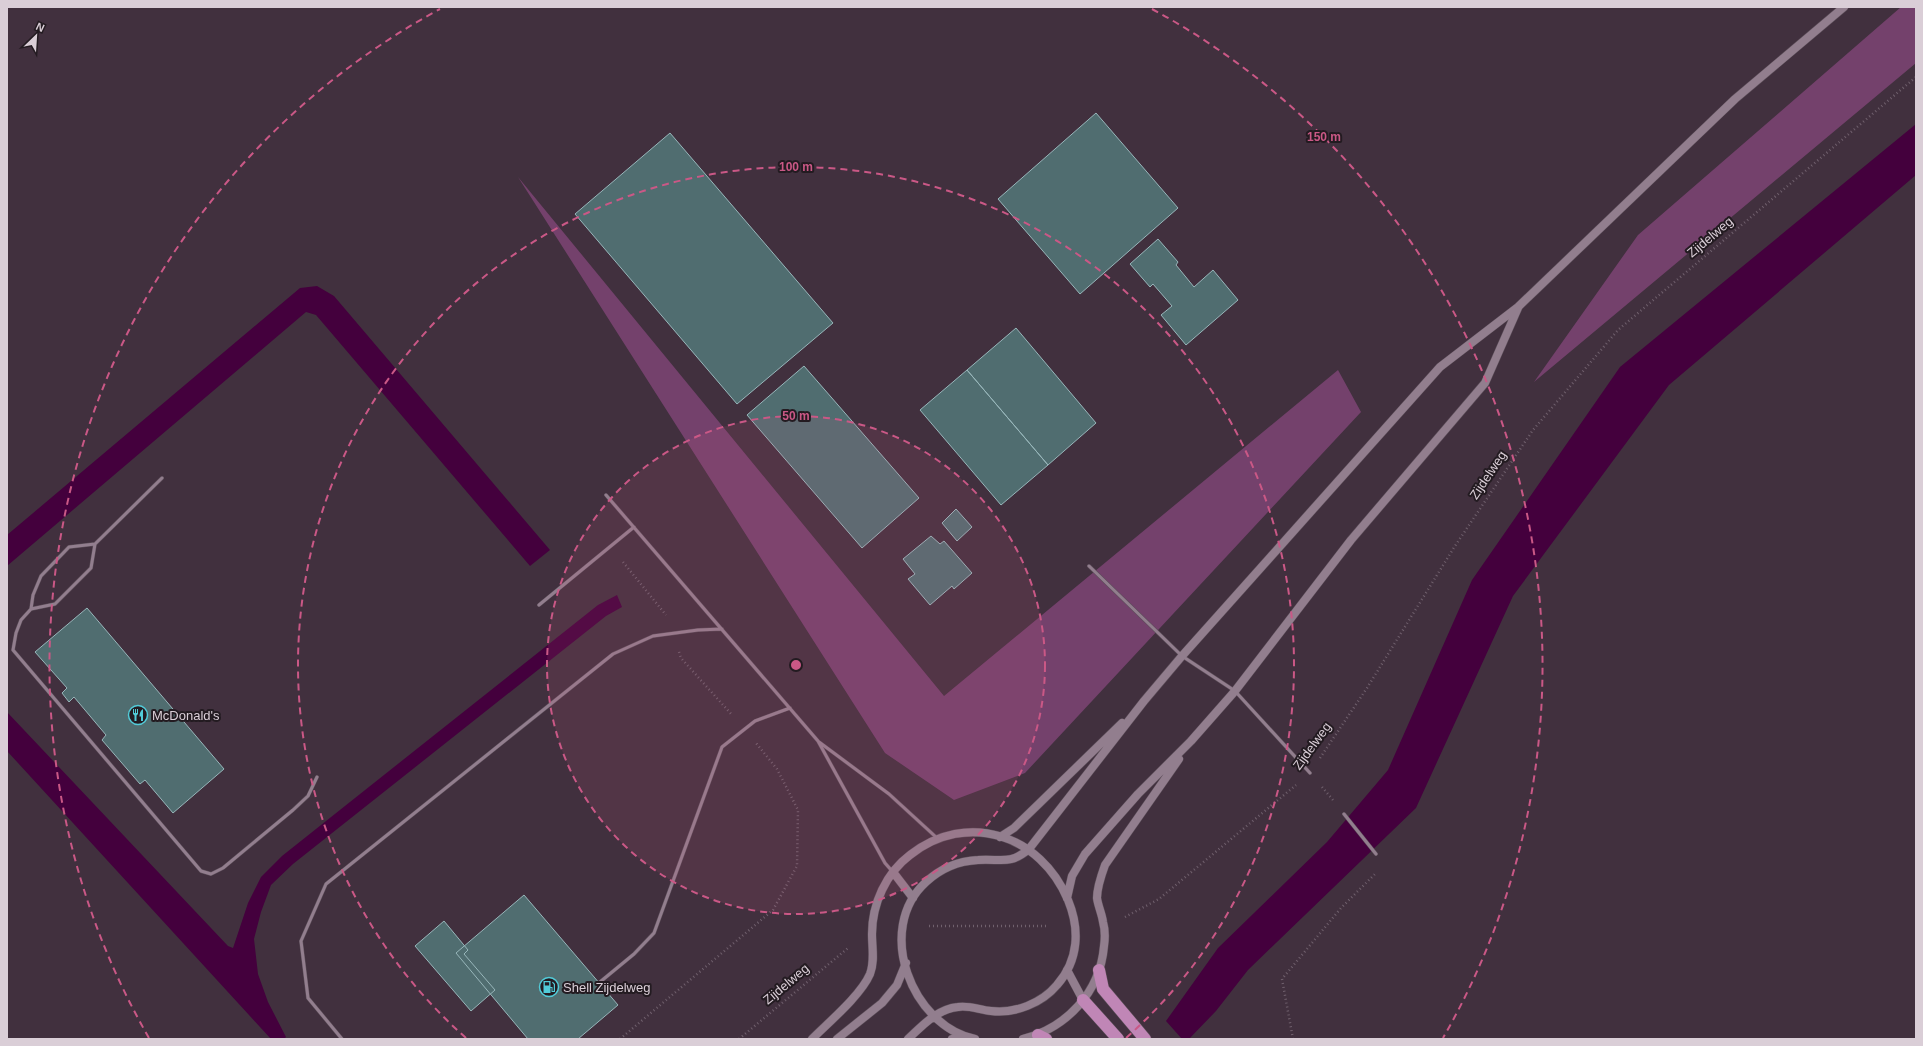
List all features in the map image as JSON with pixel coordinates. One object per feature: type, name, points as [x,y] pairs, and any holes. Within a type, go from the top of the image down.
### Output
[{"type":"highway","points":[[1099,970],[1103,989],[1145,1039]]},
{"type":"highway","points":[[1083,1000],[1118,1039]]},
{"type":"main road","points":[[975,1039],[965,1037],[948,1028],[933,1016],[920,1001],[911,983],[902,947],[902,930],[906,914],[913,898],[925,883],[935,875],[959,863],[979,860],[998,862],[1022,855],[1030,849],[1144,702],[1182,656],[1440,367],[1518,307],[1735,100],[1844,7]]},
{"type":"main road","points":[[1067,898],[1072,876],[1085,854],[1138,794],[1191,741],[1235,690],[1351,540],[1485,383],[1518,307]]},
{"type":"main road","points":[[1000,837],[1014,828],[1144,702]]},
{"type":"main road","points":[[1023,1039],[1042,1037],[1071,1015],[1092,986],[1099,970],[1104,946],[1104,922],[1097,899],[1098,884],[1105,865],[1191,741]]},
{"type":"main road","points":[[812,1039],[863,986],[870,973],[873,959],[872,933],[876,907],[880,895],[893,872],[913,852],[938,838],[975,832],[1000,837],[1030,849],[1052,871],[1061,883],[1074,915],[1076,934],[1074,952],[1067,970],[1057,985],[1044,997],[1028,1006],[1010,1011],[992,1011],[958,1007],[947,1010],[933,1016],[908,1039]]},
{"type":"main road","points":[[893,872],[913,898]]},
{"type":"main road","points":[[836,1039],[882,1003],[896,985],[906,963]]},
{"type":"main road","points":[[1067,970],[1083,1000]]},
{"type":"main road","points":[[952,1039],[965,1037]]},
{"type":"lane","points":[[162,478],[94,544],[69,547],[41,576],[33,595],[31,609],[22,620],[16,633],[13,650],[201,871],[211,874],[223,868],[303,801],[308,796],[317,777]]},
{"type":"lane","points":[[606,495],[818,741],[885,863],[893,872]]},
{"type":"lane","points":[[539,605],[634,527]]},
{"type":"lane","points":[[31,609],[55,604],[91,568],[94,544]]},
{"type":"lane","points":[[1090,566],[1182,656],[1235,690],[1310,773]]},
{"type":"lane","points":[[342,1039],[308,998],[301,941],[326,884],[613,654],[653,636],[698,630],[722,629]]},
{"type":"lane","points":[[600,982],[634,954],[654,933],[722,747],[755,721],[790,708]]},
{"type":"lane","points":[[818,741],[889,794],[938,838]]},
{"type":"lane","points":[[1344,814],[1376,854]]},
{"type":"path","name":"Zijdelweg","points":[[1123,918],[1159,899],[1310,773],[1367,688],[1455,546],[1533,430],[1618,330],[1916,77]]},
{"type":"path","points":[[1310,773],[1344,814]]},
{"type":"path","points":[[1294,1039],[1282,979],[1341,908],[1384,865],[1376,854]]},
{"type":"path","points":[[929,926],[1048,926]]},
{"type":"path","name":"Zijdelweg","points":[[739,1039],[848,948]]},
{"type":"shaded area","points":[[1901,7],[1916,7],[1916,63],[1534,382],[1638,235]]},
{"type":"shaded area","points":[[1916,124],[1916,175],[1669,385],[1513,596],[1416,808],[1248,970],[1216,1011],[1189,1039],[1182,1039],[1166,1021],[1218,948],[1327,842],[1388,770],[1472,580],[1620,367]]},
{"type":"shaded area","points":[[518,177],[944,696],[1338,370],[1361,412],[1025,773],[954,800],[885,753]]},
{"type":"shaded area","points":[[317,286],[334,296],[550,550],[530,566],[316,315],[306,312],[7,566],[7,535],[300,288]]},
{"type":"shaded area","points":[[617,595],[622,607],[606,616],[293,864],[271,885],[261,912],[254,939],[258,974],[268,1002],[286,1037],[284,1039],[271,1039],[7,751],[7,712],[228,946],[233,948],[248,903],[261,877],[282,856],[598,605]]},
{"type":"building","points":[[1096,113],[1178,208],[1080,294],[998,199]]},
{"type":"building","points":[[670,133],[833,323],[737,404],[575,214]]},
{"type":"building","points":[[1158,239],[1178,262],[1176,265],[1194,287],[1213,270],[1238,300],[1186,345],[1161,315],[1172,306],[1153,284],[1150,287],[1130,264]]},
{"type":"building","points":[[1016,328],[1096,423],[1048,465],[967,370]]},
{"type":"building","points":[[804,366],[919,498],[862,548],[747,415]]},
{"type":"building","points":[[967,370],[1048,465],[1001,505],[920,410]]},
{"type":"building","points":[[956,509],[972,527],[957,541],[942,523]]},
{"type":"building","points":[[931,536],[940,544],[944,541],[972,573],[954,589],[952,586],[930,605],[908,579],[915,574],[903,559]]},
{"type":"building","points":[[87,608],[224,769],[173,813],[145,780],[140,784],[102,740],[106,735],[74,697],[69,702],[62,693],[67,688],[35,652]]},
{"type":"building","points":[[524,895],[618,1005],[578,1039],[528,1039],[456,953]]},
{"type":"building","points":[[444,921],[468,950],[464,954],[495,990],[471,1011],[415,946]]},
{"type":"place","name":"McDonald's","points":[[138,715]]},
{"type":"place","name":"Shell Zijdelweg","points":[[549,987]]}]
